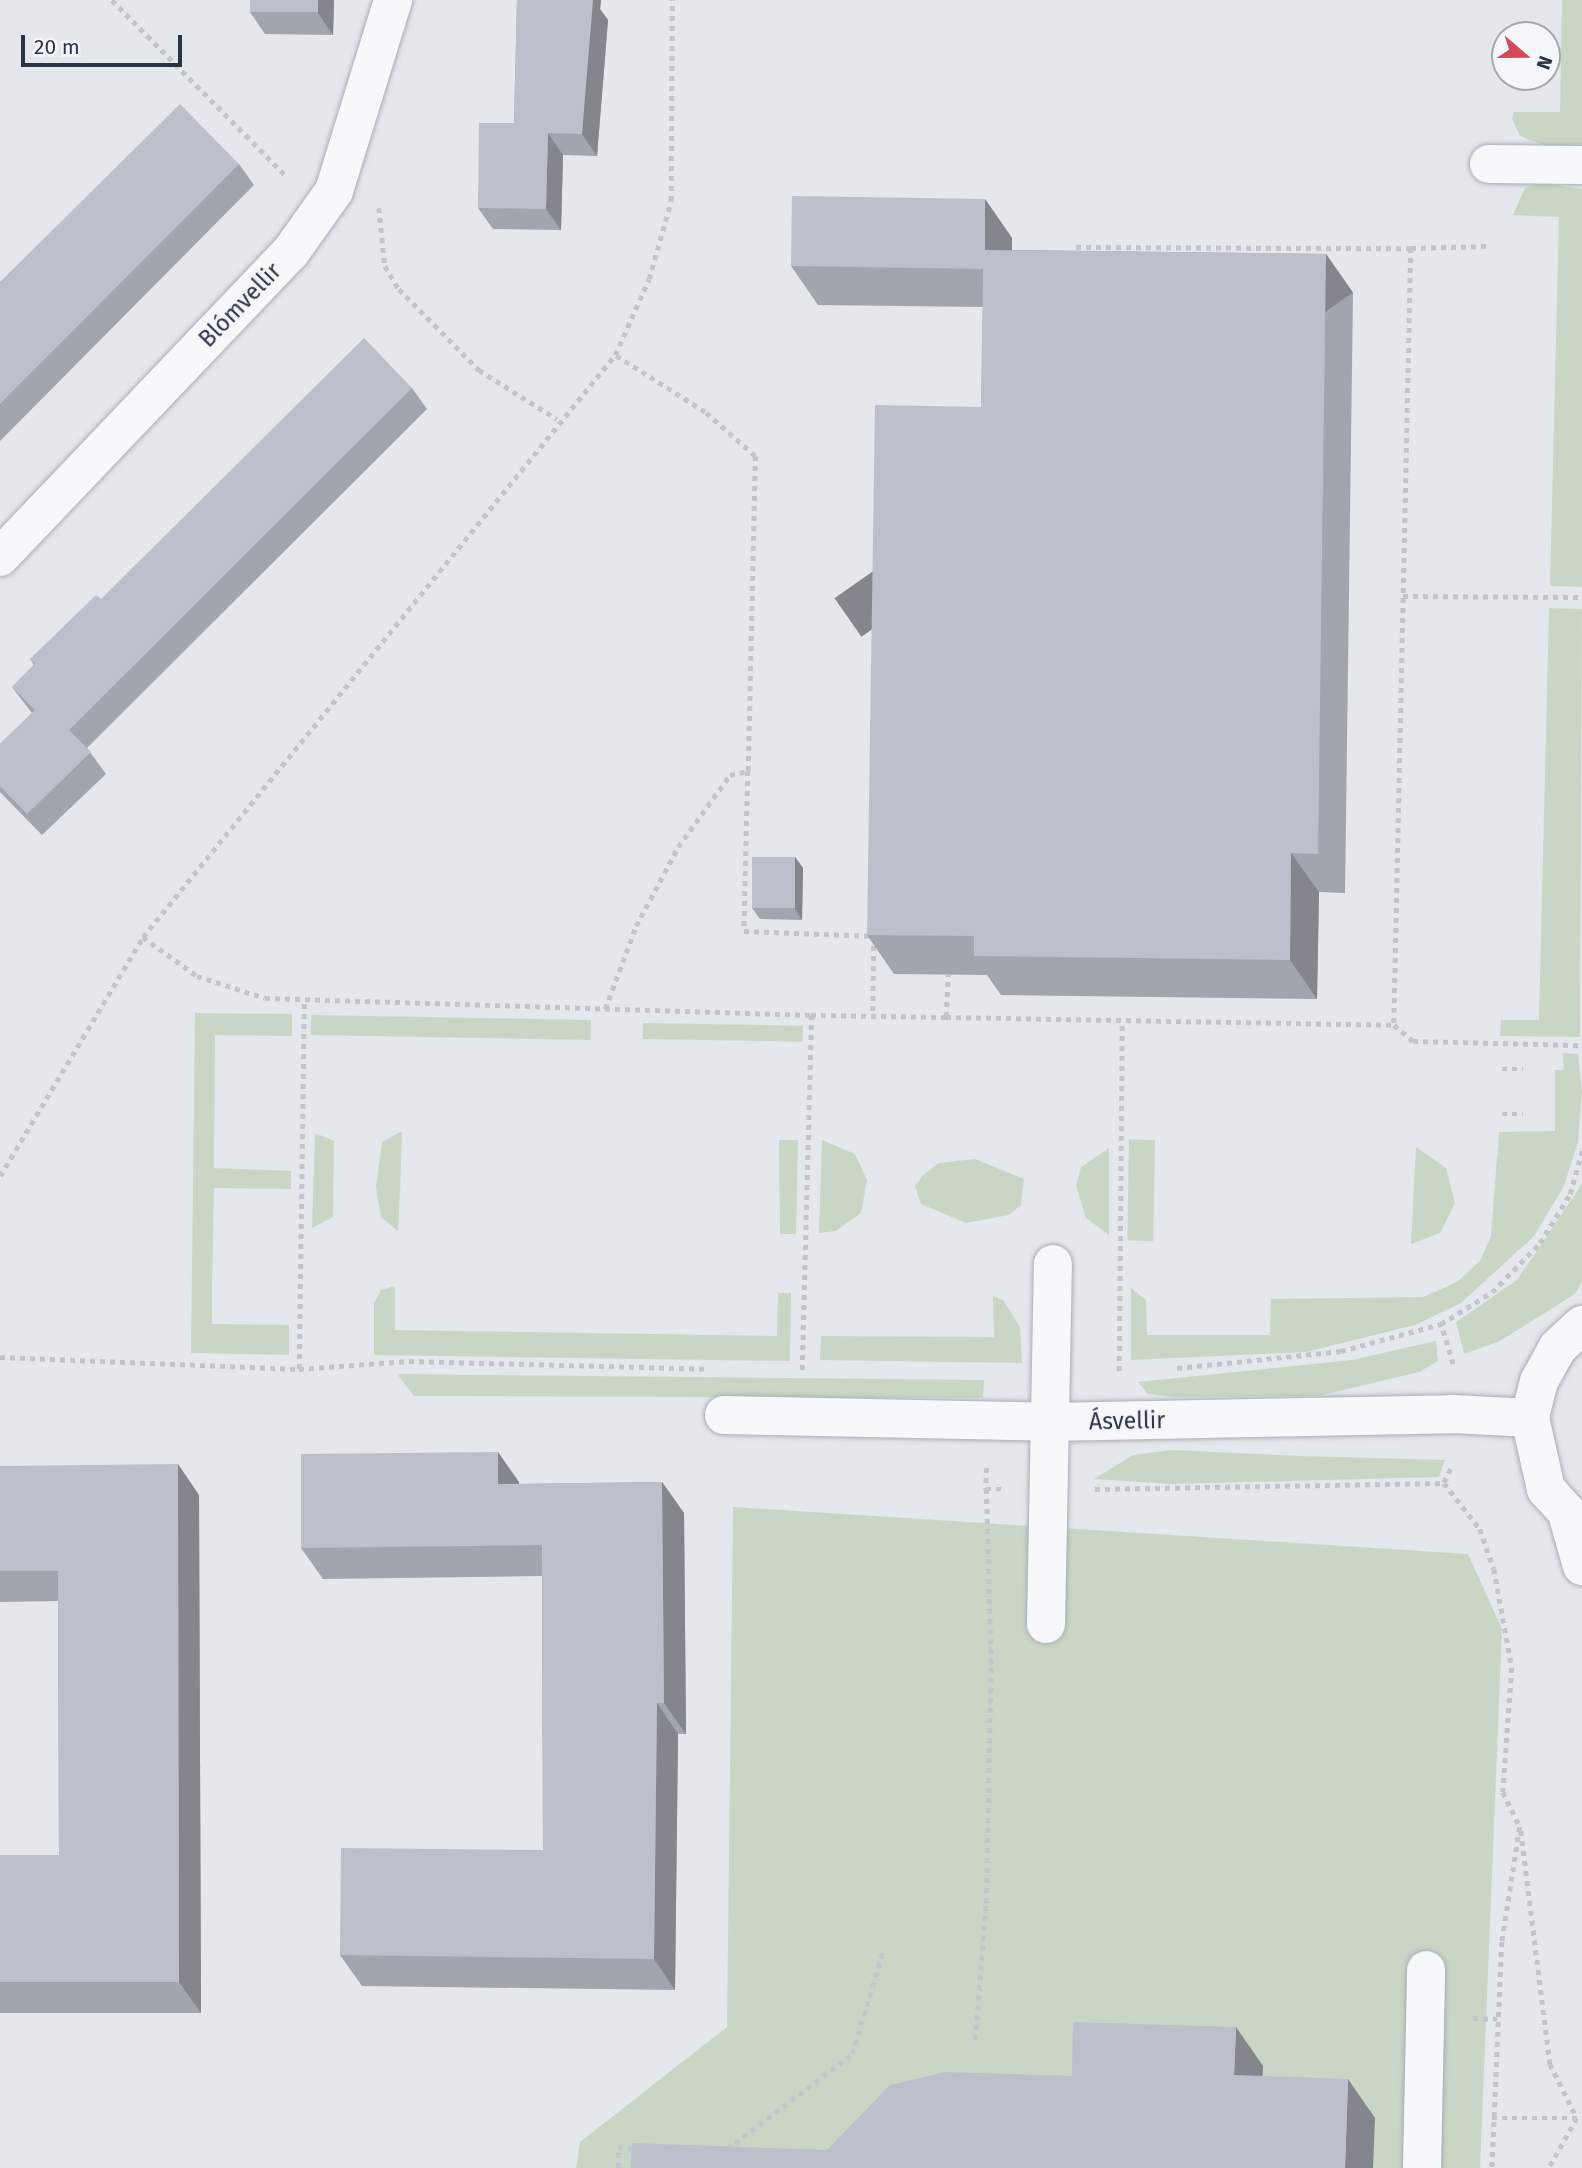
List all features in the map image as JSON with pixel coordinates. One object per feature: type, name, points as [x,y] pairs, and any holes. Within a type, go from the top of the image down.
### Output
[{"type":"street","name":"Blómvellir","points":[[0,557],[290,253],[327,201],[378,63],[393,0]]},
{"type":"street","points":[[1489,164],[1582,165]]},
{"type":"street","points":[[1046,1624],[1054,1264]]},
{"type":"street","points":[[1582,1325],[1558,1347],[1539,1381],[1530,1418],[1533,1455],[1546,1489],[1575,1523],[1582,1566]]},
{"type":"street","name":"Ásvellir","points":[[724,1415],[1050,1422],[1452,1414],[1530,1418]]},
{"type":"street","points":[[1422,2168],[1426,1970]]},
{"type":"path","points":[[0,1176],[143,937],[615,355],[649,279],[671,201],[672,0]]},
{"type":"path","points":[[1076,247],[1488,246]]},
{"type":"path","points":[[1394,1025],[1411,247]]},
{"type":"path","points":[[615,355],[705,412],[755,456],[744,931],[874,936],[873,1016]]},
{"type":"path","points":[[1402,596],[1582,597]]},
{"type":"path","points":[[605,1009],[636,926],[678,847],[730,775],[748,771]]},
{"type":"path","points":[[143,937],[197,976],[265,998],[1122,1023],[1394,1025],[1413,1041],[1582,1045]]},
{"type":"path","points":[[946,1017],[948,974]]},
{"type":"path","points":[[299,1369],[304,1000]]},
{"type":"path","points":[[802,1371],[811,1015]]},
{"type":"path","points":[[1119,1371],[1122,1023]]},
{"type":"path","points":[[1502,1069],[1523,1069]]},
{"type":"path","points":[[1502,1114],[1522,1114]]},
{"type":"path","points":[[1454,1364],[1441,1324],[1472,1308],[1526,1259],[1570,1194],[1582,1151]]},
{"type":"path","points":[[1444,1483],[1451,1469]]},
{"type":"path","points":[[1049,1489],[1444,1483]]},
{"type":"path","points":[[1444,1483],[1480,1529],[1509,1632],[1503,1792],[1520,1826],[1533,1886],[1550,2064],[1577,2118]]},
{"type":"path","points":[[975,2040],[986,1903],[991,1664],[986,1489]]},
{"type":"path","points":[[1492,2168],[1492,2118],[1502,1942],[1520,1826]]},
{"type":"path","points":[[712,2150],[725,2151],[852,2054],[883,1951]]},
{"type":"path","points":[[1492,2118],[1577,2118]]},
{"type":"path","points":[[1549,2168],[1577,2118]]},
{"type":"path","points":[[618,2168],[618,2147],[645,2148]]},
{"type":"green space","points":[[1562,0],[1582,0],[1582,144],[1549,147],[1520,136],[1512,119],[1514,112],[1560,112]]},
{"type":"green space","points":[[1539,183],[1582,189],[1582,587],[1550,586],[1559,217],[1513,215],[1525,188]]},
{"type":"green space","points":[[1549,608],[1582,609],[1580,1037],[1500,1036],[1501,1020],[1539,1020]]},
{"type":"green space","points":[[195,1013],[292,1014],[292,1036],[215,1035],[214,1168],[291,1171],[291,1189],[214,1188],[212,1285],[212,1324],[289,1325],[289,1355],[191,1353]]},
{"type":"green space","points":[[311,1015],[591,1020],[591,1040],[311,1035]]},
{"type":"green space","points":[[643,1023],[803,1026],[803,1042],[643,1039]]},
{"type":"green space","points":[[1563,1053],[1578,1054],[1582,1091],[1578,1142],[1564,1186],[1534,1236],[1461,1303],[1415,1325],[1306,1352],[1131,1360],[1131,1288],[1146,1300],[1147,1335],[1270,1335],[1271,1299],[1423,1297],[1457,1282],[1480,1261],[1491,1236],[1499,1132],[1555,1131],[1555,1070],[1564,1070]]},
{"type":"green space","points":[[402,1131],[398,1231],[381,1217],[376,1187],[382,1142]]},
{"type":"green space","points":[[315,1133],[334,1141],[333,1217],[312,1228]]},
{"type":"green space","points":[[779,1140],[798,1140],[796,1234],[780,1234]]},
{"type":"green space","points":[[822,1140],[855,1154],[867,1180],[861,1213],[836,1231],[819,1233]]},
{"type":"green space","points":[[1129,1140],[1155,1140],[1153,1241],[1127,1241]]},
{"type":"green space","points":[[1416,1147],[1446,1168],[1455,1203],[1440,1233],[1411,1244]]},
{"type":"green space","points":[[1109,1148],[1109,1235],[1086,1218],[1076,1186],[1081,1167]]},
{"type":"green space","points":[[975,1159],[1024,1179],[1021,1205],[1009,1215],[966,1223],[921,1204],[915,1186],[924,1174],[939,1163]]},
{"type":"green space","points":[[1582,1184],[1582,1282],[1575,1294],[1500,1341],[1464,1354],[1456,1322],[1517,1280]]},
{"type":"green space","points":[[395,1286],[395,1330],[777,1336],[778,1293],[791,1293],[790,1361],[374,1355],[374,1303],[381,1290]]},
{"type":"green space","points":[[993,1296],[1003,1300],[1020,1327],[1022,1363],[820,1360],[821,1336],[994,1337]]},
{"type":"green space","points":[[1436,1341],[1438,1361],[1419,1372],[1318,1396],[1172,1397],[1148,1394],[1138,1382],[1352,1360]]},
{"type":"green space","points":[[397,1374],[984,1380],[983,1398],[414,1396]]},
{"type":"green space","points":[[1172,1450],[1445,1460],[1439,1477],[1171,1484],[1094,1479],[1133,1455]]},
{"type":"green space","points":[[733,1507],[1468,1554],[1502,1629],[1480,2168],[576,2168],[580,2142],[727,2027]]},
{"type":"building","points":[[250,0],[318,0],[318,12],[250,12]]},
{"type":"building","points":[[517,0],[593,0],[582,134],[548,133],[546,209],[478,208],[479,123],[514,123]]},
{"type":"building","points":[[180,104],[239,164],[0,404],[0,282]]},
{"type":"building","points":[[792,196],[985,199],[985,250],[1326,254],[1318,854],[1291,853],[1290,960],[974,956],[974,936],[867,935],[875,405],[981,407],[983,269],[791,266]]},
{"type":"building","points":[[364,338],[412,388],[69,730],[91,752],[27,814],[0,786],[0,744],[35,710],[12,687],[35,664],[30,659],[96,595],[101,599]]},
{"type":"building","points":[[752,857],[795,857],[795,908],[752,908]]},
{"type":"building","points":[[498,1452],[498,1484],[662,1482],[664,1703],[657,1703],[654,1959],[340,1955],[341,1848],[543,1850],[542,1545],[301,1548],[301,1454]]},
{"type":"building","points":[[178,1464],[179,1982],[0,1982],[0,1855],[59,1855],[58,1571],[0,1571],[0,1466]]},
{"type":"building","points":[[1073,2022],[1236,2027],[1234,2075],[1348,2079],[1345,2168],[631,2168],[632,2143],[827,2150],[890,2085],[946,2072],[1072,2076]]}]
